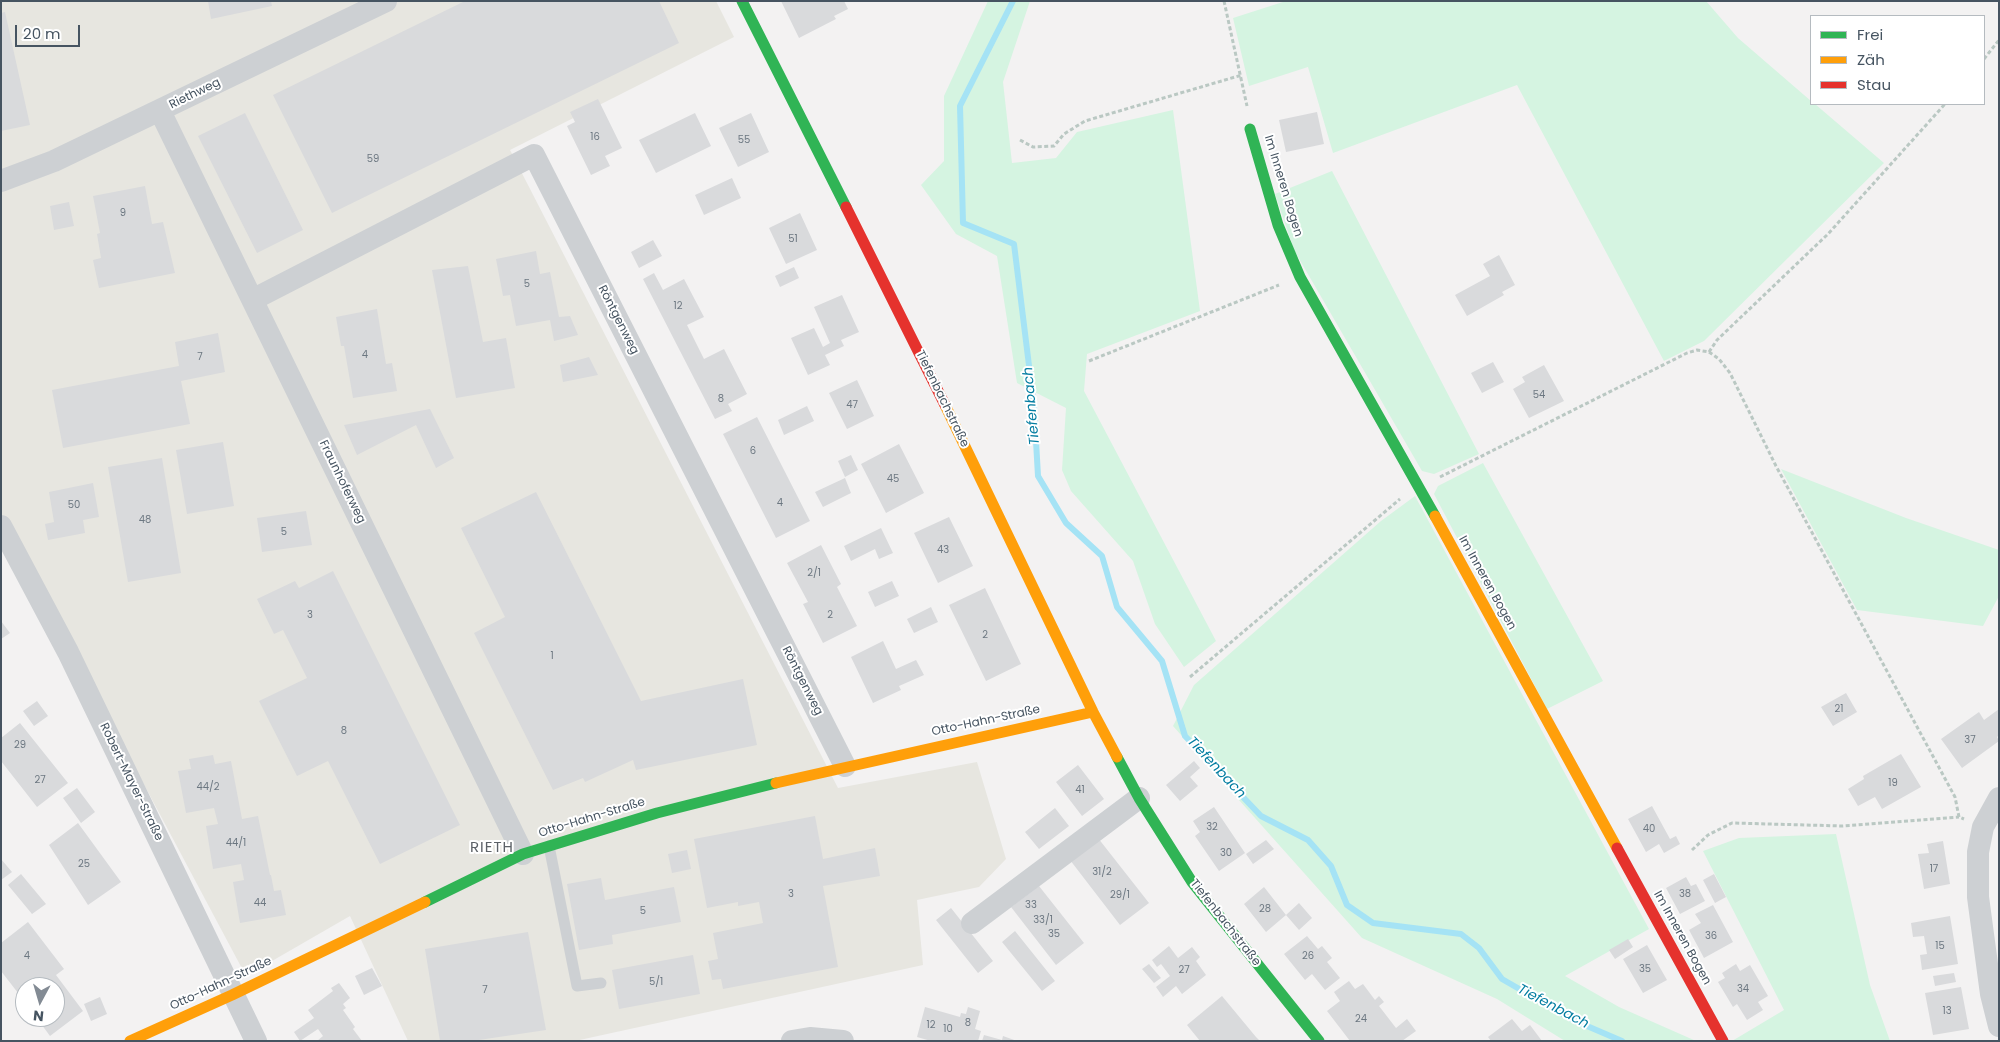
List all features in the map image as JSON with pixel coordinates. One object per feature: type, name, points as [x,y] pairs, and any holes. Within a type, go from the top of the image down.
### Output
[{"type":"street","name":"Riethweg","points":[[1,180],[54,161],[386,1]]},
{"type":"street","name":"Tiefenbachstraße","points":[[742,1],[906,326],[1093,712],[1139,798],[1192,882],[1312,1038]]},
{"type":"street","name":"Fraunhoferweg","points":[[160,111],[523,854]]},
{"type":"street","name":"Im Inneren Bogen","points":[[1250,129],[1278,225],[1300,277],[1420,488],[1723,1041]]},
{"type":"street","name":"Röntgenweg","points":[[254,300],[534,155],[845,766]]},
{"type":"street","name":"Robert-Mayer-Straße","points":[[1,526],[68,652],[232,995],[256,1041]]},
{"type":"street","name":"Otto-Hahn-Straße","points":[[130,1041],[232,995],[423,900],[523,854],[658,813],[845,766],[1093,712]]},
{"type":"street","points":[[972,922],[1139,798]]},
{"type":"street","points":[[1999,798],[1982,827],[1978,852],[1978,897],[1995,992],[1999,1026]]},
{"type":"street","points":[[792,1041],[810,1038],[843,1041]]},
{"type":"lane","points":[[549,846],[577,986],[601,983]]},
{"type":"path","points":[[1224,1],[1242,75],[1250,129]]},
{"type":"path","points":[[1985,58],[1999,40]]},
{"type":"path","points":[[1020,140],[1033,148],[1054,146],[1064,134],[1085,121],[1242,75]]},
{"type":"path","points":[[1709,352],[1717,340],[1828,234],[1944,105]]},
{"type":"path","points":[[1089,361],[1300,277]]},
{"type":"path","points":[[1190,677],[1382,513],[1420,488],[1687,353],[1697,350],[1709,352],[1719,359],[1730,373],[1811,532],[1955,797],[1959,817]]},
{"type":"path","points":[[1692,850],[1708,834],[1732,823],[1843,826],[1959,817],[1982,827]]},
{"type":"shaded area","points":[[1,1],[716,1],[734,37],[510,150],[838,788],[977,762],[1006,859],[979,887],[917,900],[923,965],[575,1041],[408,1041],[350,916],[246,976],[1,516]]},
{"type":"green space","points":[[988,1],[1030,1],[1003,82],[1012,163],[1056,158],[1077,132],[1173,110],[1200,311],[1087,354],[1084,391],[1216,641],[1184,667],[1155,624],[1133,561],[1071,491],[1062,470],[1066,408],[1017,383],[997,256],[956,234],[921,185],[944,161],[944,96]]},
{"type":"green space","points":[[1286,1],[1706,1],[1738,38],[1810,100],[1810,105],[1816,105],[1884,163],[1704,341],[1664,361],[1517,85],[1333,153],[1308,67],[1249,86],[1233,18]]},
{"type":"green space","points":[[1332,171],[1479,454],[1434,474],[1422,471],[1294,250],[1275,194]]},
{"type":"green space","points":[[1483,463],[1603,681],[1547,709],[1434,494],[1438,486]]},
{"type":"green space","points":[[1781,469],[1906,518],[1999,550],[1999,596],[1983,626],[1857,610]]},
{"type":"green space","points":[[1415,496],[1649,929],[1565,976],[1619,1007],[1696,1041],[1565,1041],[1497,999],[1362,938],[1173,726],[1194,685],[1381,521]]},
{"type":"green space","points":[[1836,834],[1870,985],[1890,1041],[1732,1041],[1784,1010],[1703,851],[1739,838]]},
{"type":"building","points":[[208,1],[271,1],[272,6],[211,19]]},
{"type":"building","points":[[465,1],[659,1],[679,43],[332,213],[273,95]]},
{"type":"building","points":[[781,1],[844,1],[848,9],[834,16],[836,19],[799,38]]},
{"type":"building","points":[[5,12],[30,125],[1,131],[1,13]]},
{"type":"building","points":[[598,99],[622,148],[605,156],[610,166],[591,175],[567,126],[575,122],[570,112]]},
{"type":"building","points":[[1317,112],[1324,144],[1286,152],[1279,120]]},
{"type":"building","points":[[245,113],[303,230],[257,253],[198,136]]},
{"type":"building","points":[[695,113],[711,146],[656,173],[639,140]]},
{"type":"building","points":[[751,113],[769,152],[738,167],[719,128]]},
{"type":"building","points":[[732,178],[741,198],[704,215],[695,195]]},
{"type":"building","points":[[145,186],[152,224],[163,222],[175,273],[99,288],[93,260],[101,258],[97,234],[100,233],[93,196]]},
{"type":"building","points":[[69,202],[74,226],[54,230],[50,206]]},
{"type":"building","points":[[800,213],[817,250],[786,264],[769,228]]},
{"type":"building","points":[[653,240],[662,256],[639,268],[631,252]]},
{"type":"building","points":[[536,251],[540,274],[550,272],[559,317],[570,316],[578,335],[554,341],[550,320],[516,326],[510,295],[503,296],[496,259]]},
{"type":"building","points":[[1499,255],[1515,285],[1502,292],[1504,295],[1467,316],[1455,295],[1490,276],[1483,264]]},
{"type":"building","points":[[468,266],[483,342],[506,338],[515,388],[456,398],[432,270]]},
{"type":"building","points":[[794,267],[799,278],[780,287],[775,276]]},
{"type":"building","points":[[654,273],[663,290],[684,279],[704,317],[687,325],[704,359],[724,349],[747,394],[728,404],[732,411],[715,419],[643,279]]},
{"type":"building","points":[[842,295],[859,332],[841,340],[844,346],[825,355],[830,365],[808,375],[791,338],[814,328],[823,347],[830,343],[814,307]]},
{"type":"building","points":[[377,309],[386,364],[392,363],[397,391],[353,398],[344,346],[341,346],[336,317]]},
{"type":"building","points":[[218,333],[225,372],[181,381],[190,424],[63,448],[52,390],[179,366],[175,342]]},
{"type":"building","points":[[589,357],[598,375],[563,382],[560,365]]},
{"type":"building","points":[[1493,362],[1504,382],[1482,393],[1471,373]]},
{"type":"building","points":[[1544,365],[1564,401],[1529,418],[1513,389],[1525,382],[1522,377]]},
{"type":"building","points":[[857,380],[874,416],[847,429],[829,393]]},
{"type":"building","points":[[807,406],[814,421],[784,435],[778,420]]},
{"type":"building","points":[[430,409],[454,458],[436,468],[416,425],[357,455],[344,425]]},
{"type":"building","points":[[757,417],[810,521],[776,538],[723,434]]},
{"type":"building","points":[[223,442],[234,506],[187,514],[176,450]]},
{"type":"building","points":[[899,444],[924,493],[886,513],[861,464]]},
{"type":"building","points":[[851,455],[858,470],[845,477],[838,461]]},
{"type":"building","points":[[162,458],[181,573],[128,582],[108,467]]},
{"type":"building","points":[[845,478],[851,493],[823,507],[815,492]]},
{"type":"building","points":[[93,483],[99,517],[83,520],[85,533],[48,540],[45,524],[54,522],[49,492]]},
{"type":"building","points":[[536,492],[641,701],[743,679],[757,745],[636,770],[633,760],[585,782],[583,778],[553,790],[474,633],[505,617],[461,528]]},
{"type":"building","points":[[306,511],[312,545],[262,552],[257,518]]},
{"type":"building","points":[[949,517],[973,566],[938,583],[914,533]]},
{"type":"building","points":[[881,528],[893,553],[879,559],[875,549],[851,561],[844,546]]},
{"type":"building","points":[[821,545],[841,584],[837,587],[857,626],[823,643],[803,604],[808,602],[787,563]]},
{"type":"building","points":[[333,571],[460,825],[380,864],[328,761],[297,776],[259,701],[307,678],[283,630],[274,634],[257,599],[295,581],[299,588]]},
{"type":"building","points":[[892,581],[899,596],[875,607],[868,592]]},
{"type":"building","points":[[985,588],[1021,664],[986,681],[949,605]]},
{"type":"building","points":[[931,607],[938,622],[914,633],[907,619]]},
{"type":"building","points":[[1,621],[10,633],[1,639]]},
{"type":"building","points":[[883,641],[896,669],[916,660],[924,675],[899,686],[901,690],[873,703],[851,657]]},
{"type":"building","points":[[1846,693],[1857,712],[1833,726],[1821,707]]},
{"type":"building","points":[[37,701],[48,716],[34,726],[23,711]]},
{"type":"building","points":[[1999,709],[1999,735],[1997,737],[1999,741],[1962,768],[1941,739],[1979,712],[1984,720]]},
{"type":"building","points":[[20,723],[68,783],[37,807],[1,761],[1,738]]},
{"type":"building","points":[[1901,754],[1921,787],[1882,809],[1875,797],[1858,806],[1848,789],[1864,779],[1863,776]]},
{"type":"building","points":[[213,755],[215,764],[231,761],[242,819],[258,816],[274,891],[281,890],[286,915],[240,923],[233,882],[244,880],[241,864],[213,869],[206,826],[218,824],[214,808],[186,813],[178,771],[191,769],[189,759]]},
{"type":"building","points":[[1194,761],[1200,768],[1190,777],[1198,786],[1180,801],[1166,785]]},
{"type":"building","points":[[1078,765],[1104,799],[1082,816],[1056,782]]},
{"type":"building","points":[[77,788],[95,812],[81,823],[63,798]]},
{"type":"building","points":[[1652,806],[1670,839],[1676,836],[1680,844],[1664,853],[1659,844],[1646,852],[1628,819]]},
{"type":"building","points":[[1214,807],[1245,853],[1219,871],[1195,836],[1200,832],[1193,821]]},
{"type":"building","points":[[1055,808],[1069,826],[1039,849],[1025,832]]},
{"type":"building","points":[[815,816],[823,859],[875,848],[880,876],[823,886],[838,967],[723,989],[721,979],[712,980],[708,961],[718,959],[713,933],[763,923],[759,902],[738,906],[738,902],[707,908],[694,839]]},
{"type":"building","points":[[78,823],[121,882],[88,905],[49,845]]},
{"type":"building","points":[[1098,838],[1149,903],[1120,925],[1070,860]]},
{"type":"building","points":[[1266,840],[1274,849],[1253,864],[1246,854]]},
{"type":"building","points":[[1943,841],[1950,884],[1924,889],[1918,854],[1929,853],[1927,844]]},
{"type":"building","points":[[687,850],[691,869],[672,873],[668,854]]},
{"type":"building","points":[[1,859],[12,872],[1,880]]},
{"type":"building","points":[[21,874],[46,904],[32,914],[8,885]]},
{"type":"building","points":[[1714,874],[1726,897],[1715,903],[1703,880]]},
{"type":"building","points":[[1686,877],[1691,886],[1696,884],[1705,901],[1680,914],[1666,888]]},
{"type":"building","points":[[601,878],[605,900],[674,887],[681,922],[612,935],[613,944],[579,950],[567,884]]},
{"type":"building","points":[[1039,886],[1084,943],[1056,965],[1011,907]]},
{"type":"building","points":[[1264,887],[1286,915],[1266,932],[1244,904]]},
{"type":"building","points":[[1299,903],[1312,918],[1299,930],[1286,915]]},
{"type":"building","points":[[1713,905],[1733,942],[1704,958],[1689,930],[1701,923],[1695,914]]},
{"type":"building","points":[[951,908],[993,961],[978,973],[936,920]]},
{"type":"building","points":[[1950,916],[1958,964],[1922,970],[1920,955],[1927,954],[1924,936],[1913,937],[1911,923]]},
{"type":"building","points":[[28,922],[64,969],[56,975],[58,977],[15,977],[15,989],[1,971],[1,943]]},
{"type":"building","points":[[1015,931],[1055,981],[1042,991],[1002,942]]},
{"type":"building","points":[[528,932],[546,1030],[472,1041],[440,1041],[425,949]]},
{"type":"building","points":[[1307,936],[1318,949],[1322,946],[1332,958],[1327,962],[1340,978],[1325,990],[1312,974],[1305,980],[1284,954]]},
{"type":"building","points":[[1628,939],[1633,947],[1615,959],[1609,950]]},
{"type":"building","points":[[1647,945],[1667,980],[1643,993],[1623,959]]},
{"type":"building","points":[[1169,946],[1178,958],[1192,947],[1200,957],[1196,961],[1206,975],[1182,994],[1176,986],[1163,997],[1156,987],[1170,976],[1161,964],[1157,967],[1152,960]]},
{"type":"building","points":[[693,955],[700,994],[619,1009],[612,970]]},
{"type":"building","points":[[1149,964],[1161,978],[1154,983],[1142,969]]},
{"type":"building","points":[[1736,964],[1740,971],[1750,965],[1768,996],[1758,1002],[1763,1010],[1747,1020],[1737,1004],[1733,1007],[1718,982],[1725,978],[1722,973]]},
{"type":"building","points":[[372,968],[382,986],[364,995],[355,976]]},
{"type":"building","points":[[1954,973],[1956,982],[1935,986],[1933,976]]},
{"type":"building","points":[[1349,981],[1355,989],[1363,984],[1375,1000],[1379,996],[1384,1002],[1379,1006],[1396,1028],[1407,1019],[1416,1031],[1402,1041],[1350,1041],[1327,1011],[1340,1001],[1334,992]]},
{"type":"building","points":[[339,983],[350,998],[343,1004],[346,1008],[343,1010],[362,1041],[317,1041],[323,1036],[318,1029],[300,1041],[294,1032],[314,1018],[308,1010],[333,991],[331,988]]},
{"type":"building","points":[[65,987],[83,1011],[65,1025]]},
{"type":"building","points":[[1961,987],[1969,1029],[1933,1035],[1925,993]]},
{"type":"building","points":[[1222,996],[1260,1041],[1200,1041],[1187,1025]]},
{"type":"building","points":[[100,997],[107,1014],[91,1021],[84,1004]]},
{"type":"building","points":[[925,1007],[960,1017],[961,1013],[966,1014],[968,1007],[980,1011],[975,1029],[981,1031],[978,1041],[931,1041],[917,1037]]},
{"type":"building","points":[[1512,1019],[1522,1031],[1530,1025],[1542,1041],[1491,1041],[1488,1037]]},
{"type":"building","points":[[43,1027],[62,1027],[50,1036]]},
{"type":"building","points":[[984,1035],[1002,1040],[1003,1036],[1017,1041],[982,1041]]},
{"type":"waterway","name":"Tiefenbach","points":[[1013,1],[960,106],[963,223],[1014,244],[1034,406],[1038,476],[1066,523],[1102,556],[1117,607],[1162,661],[1185,736],[1261,816],[1308,840],[1331,866],[1347,905],[1373,923],[1461,934],[1479,948],[1502,979],[1573,1020],[1622,1041]]},
{"type":"traffic: fast","points":[[742,1],[846,207]]},
{"type":"traffic: fast","points":[[1250,129],[1278,225],[1300,277],[1435,516]]},
{"type":"traffic: fast","points":[[1117,757],[1139,798],[1192,882],[1319,1041]]},
{"type":"traffic: fast","points":[[425,902],[523,854],[657,813],[776,783]]},
{"type":"traffic: slow","points":[[945,405],[1093,712],[1117,757]]},
{"type":"traffic: slow","points":[[1435,516],[1617,848]]},
{"type":"traffic: slow","points":[[776,783],[1093,712]]},
{"type":"traffic: slow","points":[[130,1041],[232,995],[425,902]]},
{"type":"traffic: jam","points":[[846,207],[945,405]]},
{"type":"traffic: jam","points":[[1617,848],[1723,1041]]},
{"type":"district","name":"RIETH","points":[[492,848]]}]
